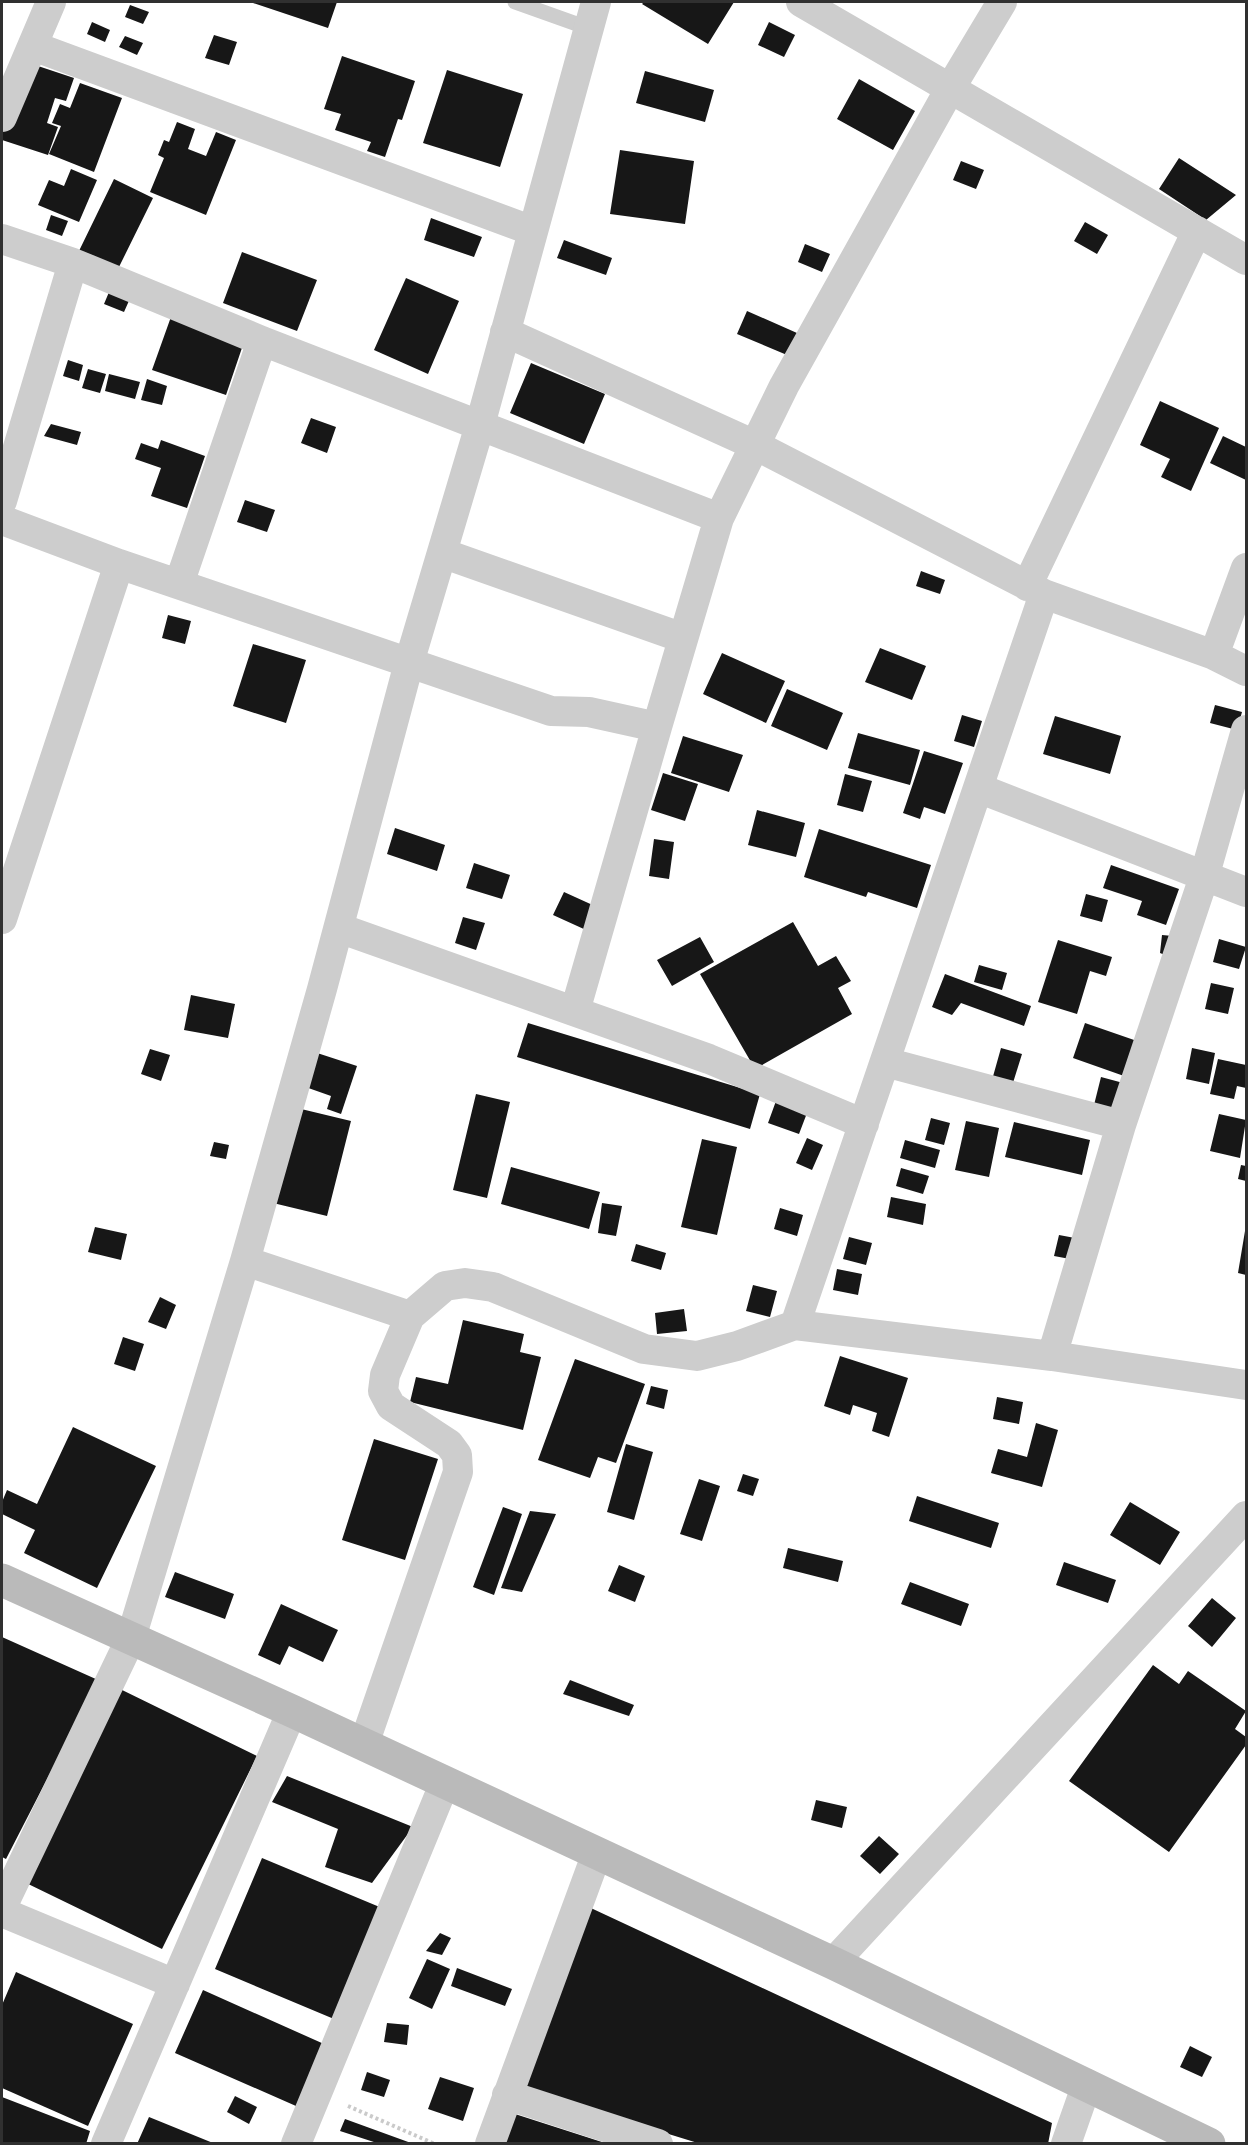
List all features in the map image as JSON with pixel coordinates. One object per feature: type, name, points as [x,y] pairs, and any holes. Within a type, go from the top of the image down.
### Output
[{"type":"street","points":[[2,117],[51,2]]},
{"type":"street","points":[[801,2],[1246,260]]},
{"type":"street","points":[[575,1011],[719,518],[757,446],[784,386],[951,87],[1002,2]]},
{"type":"street","points":[[2,1907],[130,1638],[245,1261],[339,928],[409,663],[480,425],[592,15]]},
{"type":"street","points":[[33,46],[533,231]]},
{"type":"street","points":[[795,1325],[978,788],[1036,590],[1197,231]]},
{"type":"street","points":[[2,239],[73,263],[262,340],[719,518]]},
{"type":"street","points":[[2,501],[73,263]]},
{"type":"street","points":[[505,332],[757,446],[1036,590],[1214,655],[1246,671]]},
{"type":"street","points":[[179,584],[262,340]]},
{"type":"street","points":[[2,520],[119,564],[551,711],[589,712],[657,727]]},
{"type":"street","points":[[442,553],[683,638]]},
{"type":"street","points":[[2,919],[119,564]]},
{"type":"street","points":[[1214,655],[1246,568]]},
{"type":"street","points":[[1052,1356],[1121,1125],[1205,874],[1246,730]]},
{"type":"street","points":[[978,788],[1205,874],[1246,892]]},
{"type":"street","points":[[339,928],[709,1059],[864,1124]]},
{"type":"street","points":[[885,1062],[1121,1125]]},
{"type":"street","points":[[245,1261],[410,1316]]},
{"type":"street","points":[[364,1744],[458,1472],[457,1455],[449,1444],[391,1406],[383,1391],[385,1375],[410,1316],[445,1286],[465,1283],[493,1287],[644,1349],[697,1356],[737,1346],[795,1325],[1052,1356],[1246,1385]]},
{"type":"street","points":[[833,1963],[1246,1516]]},
{"type":"street","points":[[2,1580],[364,1744],[833,1963],[1205,2142]]},
{"type":"street","points":[[106,2144],[292,1711]]},
{"type":"street","points":[[296,2144],[445,1782]]},
{"type":"street","points":[[490,2144],[597,1853]]},
{"type":"street","points":[[2,1912],[175,1984]]},
{"type":"street","points":[[1066,2144],[1087,2084]]},
{"type":"street","points":[[507,2095],[658,2144]]},
{"type":"lane","points":[[515,2],[592,15]]},
{"type":"path","points":[[317,2092],[435,2144]]},
{"type":"building","points":[[250,2],[337,2],[328,28]]},
{"type":"building","points":[[644,2],[734,2],[708,44],[642,4]]},
{"type":"building","points":[[130,5],[149,12],[143,24],[125,17]]},
{"type":"building","points":[[92,22],[110,30],[105,42],[87,34]]},
{"type":"building","points":[[769,22],[795,35],[784,57],[758,45]]},
{"type":"building","points":[[214,35],[237,42],[229,65],[205,58]]},
{"type":"building","points":[[125,36],[143,43],[137,55],[119,47]]},
{"type":"building","points":[[342,56],[415,81],[402,120],[398,119],[385,157],[367,151],[371,142],[335,130],[341,114],[324,109]]},
{"type":"building","points":[[26,62],[74,78],[66,101],[55,98],[47,123],[58,127],[48,155],[2,140],[2,133]]},
{"type":"building","points":[[447,70],[523,94],[500,167],[423,143]]},
{"type":"building","points":[[645,71],[714,90],[705,122],[636,103]]},
{"type":"building","points":[[859,79],[915,111],[893,150],[837,119]]},
{"type":"building","points":[[80,83],[122,98],[94,172],[49,154],[61,126],[52,123],[60,104],[70,108]]},
{"type":"building","points":[[177,122],[195,129],[188,149],[206,156],[216,132],[236,140],[206,215],[150,192],[164,158],[158,155],[164,140],[169,142]]},
{"type":"building","points":[[620,150],[694,161],[685,224],[610,214]]},
{"type":"building","points":[[1179,158],[1236,195],[1206,220],[1159,189]]},
{"type":"building","points":[[961,161],[984,170],[976,189],[953,180]]},
{"type":"building","points":[[71,169],[97,180],[79,222],[38,205],[49,180],[64,186]]},
{"type":"building","points":[[114,179],[153,198],[117,271],[78,253]]},
{"type":"building","points":[[51,215],[68,221],[62,236],[46,230]]},
{"type":"building","points":[[431,218],[482,237],[474,257],[424,240]]},
{"type":"building","points":[[1085,222],[1108,235],[1097,254],[1074,241]]},
{"type":"building","points":[[564,240],[612,258],[606,275],[557,258]]},
{"type":"building","points":[[805,244],[830,254],[822,272],[798,262]]},
{"type":"building","points":[[242,252],[317,280],[297,331],[223,303]]},
{"type":"building","points":[[406,278],[459,301],[428,374],[374,350]]},
{"type":"building","points":[[112,285],[132,294],[124,312],[104,304]]},
{"type":"building","points":[[747,311],[797,333],[787,355],[737,334]]},
{"type":"building","points":[[172,314],[245,339],[226,395],[152,370]]},
{"type":"building","points":[[68,360],[83,365],[79,381],[63,376]]},
{"type":"building","points":[[531,363],[605,394],[584,444],[510,413]]},
{"type":"building","points":[[88,369],[106,374],[100,393],[82,388]]},
{"type":"building","points":[[109,374],[140,382],[135,399],[105,391]]},
{"type":"building","points":[[147,379],[167,386],[162,405],[141,400]]},
{"type":"building","points":[[1160,401],[1219,428],[1191,491],[1161,477],[1170,459],[1140,445]]},
{"type":"building","points":[[311,418],[336,427],[327,453],[301,443]]},
{"type":"building","points":[[51,424],[81,432],[77,445],[44,436]]},
{"type":"building","points":[[1223,436],[1246,447],[1246,480],[1210,463]]},
{"type":"building","points":[[161,440],[205,456],[187,508],[151,496],[161,468],[135,459],[141,443],[158,449]]},
{"type":"building","points":[[245,500],[275,510],[267,532],[237,522]]},
{"type":"building","points":[[921,571],[945,580],[940,594],[916,586]]},
{"type":"building","points":[[168,615],[191,621],[185,644],[162,638]]},
{"type":"building","points":[[253,644],[306,660],[286,723],[233,706]]},
{"type":"building","points":[[880,648],[926,666],[912,700],[865,682]]},
{"type":"building","points":[[722,653],[785,681],[766,723],[703,694]]},
{"type":"building","points":[[787,689],[843,713],[827,750],[771,726]]},
{"type":"building","points":[[1215,705],[1242,712],[1237,730],[1210,723]]},
{"type":"building","points":[[962,715],[982,721],[974,747],[954,741]]},
{"type":"building","points":[[1055,716],[1121,736],[1110,774],[1043,754]]},
{"type":"building","points":[[858,733],[920,750],[910,785],[848,768]]},
{"type":"building","points":[[683,736],[743,755],[729,792],[671,773]]},
{"type":"building","points":[[924,751],[963,763],[945,814],[924,807],[920,819],[903,813]]},
{"type":"building","points":[[663,773],[698,784],[685,821],[651,810]]},
{"type":"building","points":[[845,774],[872,781],[863,812],[837,805]]},
{"type":"building","points":[[757,810],[805,823],[796,857],[748,845]]},
{"type":"building","points":[[395,828],[445,845],[437,871],[387,854]]},
{"type":"building","points":[[819,829],[931,865],[917,908],[868,892],[866,897],[804,877]]},
{"type":"building","points":[[654,839],[674,842],[669,879],[649,876]]},
{"type":"building","points":[[474,863],[510,875],[502,899],[466,888]]},
{"type":"building","points":[[1111,865],[1179,889],[1166,925],[1137,915],[1142,901],[1103,888]]},
{"type":"building","points":[[564,892],[597,907],[586,930],[553,915]]},
{"type":"building","points":[[1086,894],[1108,900],[1102,922],[1080,916]]},
{"type":"building","points":[[463,917],[485,923],[476,950],[455,943]]},
{"type":"building","points":[[793,922],[818,966],[836,956],[851,981],[838,988],[852,1014],[755,1069],[700,974]]},
{"type":"building","points":[[1162,935],[1173,936],[1170,957],[1160,953]]},
{"type":"building","points":[[700,937],[714,962],[672,986],[657,960]]},
{"type":"building","points":[[1219,939],[1246,947],[1239,969],[1213,962]]},
{"type":"building","points":[[1058,940],[1112,957],[1106,976],[1090,971],[1077,1014],[1038,1002]]},
{"type":"building","points":[[979,965],[1007,973],[1002,990],[974,982]]},
{"type":"building","points":[[945,974],[1031,1006],[1024,1026],[961,1003],[952,1015],[932,1007]]},
{"type":"building","points":[[1211,983],[1234,988],[1228,1014],[1205,1009]]},
{"type":"building","points":[[191,995],[235,1004],[228,1038],[184,1030]]},
{"type":"building","points":[[528,1023],[760,1094],[750,1129],[517,1057]]},
{"type":"building","points":[[1085,1023],[1137,1041],[1124,1076],[1073,1058]]},
{"type":"building","points":[[1001,1048],[1022,1054],[1012,1086],[992,1080]]},
{"type":"building","points":[[1192,1048],[1215,1053],[1209,1084],[1186,1079]]},
{"type":"building","points":[[150,1049],[170,1055],[161,1081],[141,1074]]},
{"type":"building","points":[[308,1050],[357,1066],[341,1114],[327,1109],[331,1096],[297,1084]]},
{"type":"building","points":[[1218,1059],[1246,1065],[1246,1088],[1237,1086],[1234,1099],[1210,1094]]},
{"type":"building","points":[[1101,1077],[1127,1084],[1118,1116],[1093,1109]]},
{"type":"building","points":[[476,1094],[510,1102],[487,1198],[453,1190]]},
{"type":"building","points":[[776,1101],[807,1113],[799,1134],[768,1123]]},
{"type":"building","points":[[297,1108],[351,1121],[327,1216],[273,1203]]},
{"type":"building","points":[[1219,1114],[1246,1120],[1240,1158],[1210,1151]]},
{"type":"building","points":[[931,1118],[950,1123],[944,1145],[925,1140]]},
{"type":"building","points":[[966,1121],[999,1128],[989,1177],[955,1170]]},
{"type":"building","points":[[1014,1122],[1090,1140],[1082,1175],[1005,1157]]},
{"type":"building","points":[[807,1138],[823,1145],[812,1170],[796,1163]]},
{"type":"building","points":[[702,1139],[737,1147],[717,1235],[681,1227]]},
{"type":"building","points":[[905,1140],[940,1150],[935,1168],[900,1158]]},
{"type":"building","points":[[214,1142],[229,1145],[226,1159],[210,1156]]},
{"type":"building","points":[[1241,1165],[1246,1166],[1246,1181],[1238,1179]]},
{"type":"building","points":[[511,1167],[600,1192],[589,1229],[501,1204]]},
{"type":"building","points":[[901,1168],[929,1176],[923,1194],[896,1186]]},
{"type":"building","points":[[891,1197],[926,1204],[923,1225],[887,1217]]},
{"type":"building","points":[[602,1203],[622,1206],[616,1236],[598,1233]]},
{"type":"building","points":[[780,1208],[803,1215],[797,1236],[774,1229]]},
{"type":"building","points":[[95,1227],[127,1234],[121,1260],[88,1252]]},
{"type":"building","points":[[1246,1231],[1246,1275],[1238,1273]]},
{"type":"building","points":[[1059,1235],[1075,1238],[1070,1259],[1054,1256]]},
{"type":"building","points":[[849,1237],[872,1243],[866,1265],[843,1259]]},
{"type":"building","points":[[636,1244],[666,1253],[661,1270],[631,1261]]},
{"type":"building","points":[[837,1269],[862,1274],[858,1295],[833,1290]]},
{"type":"building","points":[[753,1285],[777,1291],[770,1317],[746,1311]]},
{"type":"building","points":[[160,1297],[176,1305],[166,1329],[148,1322]]},
{"type":"building","points":[[684,1309],[687,1331],[657,1334],[655,1313]]},
{"type":"building","points":[[463,1320],[524,1334],[520,1352],[541,1357],[523,1430],[410,1402],[416,1377],[448,1384]]},
{"type":"building","points":[[123,1337],[144,1344],[135,1371],[114,1364]]},
{"type":"building","points":[[840,1356],[908,1378],[889,1437],[872,1431],[877,1413],[853,1405],[850,1415],[824,1406]]},
{"type":"building","points":[[575,1359],[645,1384],[616,1463],[598,1457],[590,1478],[538,1460]]},
{"type":"building","points":[[651,1386],[668,1390],[664,1409],[646,1404]]},
{"type":"building","points":[[997,1397],[1023,1402],[1019,1424],[993,1419]]},
{"type":"building","points":[[1036,1423],[1058,1430],[1042,1487],[991,1473],[998,1449],[1027,1457]]},
{"type":"building","points":[[73,1427],[156,1466],[97,1588],[24,1553],[35,1530],[2,1514],[2,1502],[7,1490],[37,1504]]},
{"type":"building","points":[[374,1439],[438,1459],[405,1560],[342,1540]]},
{"type":"building","points":[[626,1444],[653,1452],[634,1520],[607,1512]]},
{"type":"building","points":[[743,1474],[759,1479],[753,1496],[737,1491]]},
{"type":"building","points":[[699,1479],[720,1486],[702,1541],[680,1534]]},
{"type":"building","points":[[917,1496],[999,1523],[991,1548],[909,1521]]},
{"type":"building","points":[[1130,1502],[1180,1532],[1160,1565],[1110,1535]]},
{"type":"building","points":[[503,1507],[522,1514],[494,1595],[473,1587]]},
{"type":"building","points":[[530,1511],[556,1514],[522,1592],[501,1588]]},
{"type":"building","points":[[788,1548],[843,1561],[838,1582],[783,1568]]},
{"type":"building","points":[[1064,1562],[1116,1580],[1108,1603],[1056,1585]]},
{"type":"building","points":[[619,1565],[645,1576],[635,1602],[608,1591]]},
{"type":"building","points":[[175,1572],[234,1594],[225,1619],[165,1597]]},
{"type":"building","points":[[910,1582],[969,1604],[961,1626],[901,1604]]},
{"type":"building","points":[[1212,1598],[1236,1618],[1212,1647],[1188,1626]]},
{"type":"building","points":[[281,1604],[338,1630],[323,1662],[289,1646],[280,1665],[258,1655]]},
{"type":"building","points":[[2,1637],[98,1680],[6,1859],[2,1857]]},
{"type":"building","points":[[1153,1665],[1179,1684],[1188,1671],[1246,1711],[1235,1729],[1246,1737],[1246,1745],[1169,1852],[1069,1781]]},
{"type":"building","points":[[570,1680],[634,1705],[629,1716],[563,1694]]},
{"type":"building","points":[[118,1688],[257,1756],[162,1949],[22,1881]]},
{"type":"building","points":[[287,1776],[413,1827],[372,1883],[325,1867],[338,1829],[272,1802]]},
{"type":"building","points":[[816,1800],[847,1807],[842,1828],[811,1820]]},
{"type":"building","points":[[879,1836],[899,1854],[880,1874],[860,1856]]},
{"type":"building","points":[[262,1858],[382,1908],[334,2019],[215,1969]]},
{"type":"building","points":[[578,1902],[1052,2123],[1048,2144],[701,2144],[516,2087]]},
{"type":"building","points":[[440,1933],[451,1938],[442,1955],[426,1951]]},
{"type":"building","points":[[427,1959],[450,1969],[432,2009],[409,1998]]},
{"type":"building","points":[[457,1968],[512,1989],[505,2006],[451,1986]]},
{"type":"building","points":[[16,1972],[133,2024],[88,2126],[2,2088],[2,2005]]},
{"type":"building","points":[[203,1990],[324,2044],[296,2106],[175,2053]]},
{"type":"building","points":[[387,2023],[409,2025],[407,2045],[384,2042]]},
{"type":"building","points":[[1190,2046],[1212,2057],[1202,2077],[1180,2067]]},
{"type":"building","points":[[367,2072],[390,2080],[384,2097],[361,2090]]},
{"type":"building","points":[[440,2077],[474,2088],[463,2121],[428,2109]]},
{"type":"building","points":[[235,2096],[257,2107],[249,2124],[227,2112]]},
{"type":"building","points":[[2,2097],[90,2131],[86,2144],[2,2144]]},
{"type":"building","points":[[515,2114],[605,2143],[605,2144],[503,2144]]},
{"type":"building","points":[[149,2117],[213,2143],[213,2144],[137,2144]]},
{"type":"building","points":[[345,2119],[411,2144],[380,2144],[340,2131]]}]
